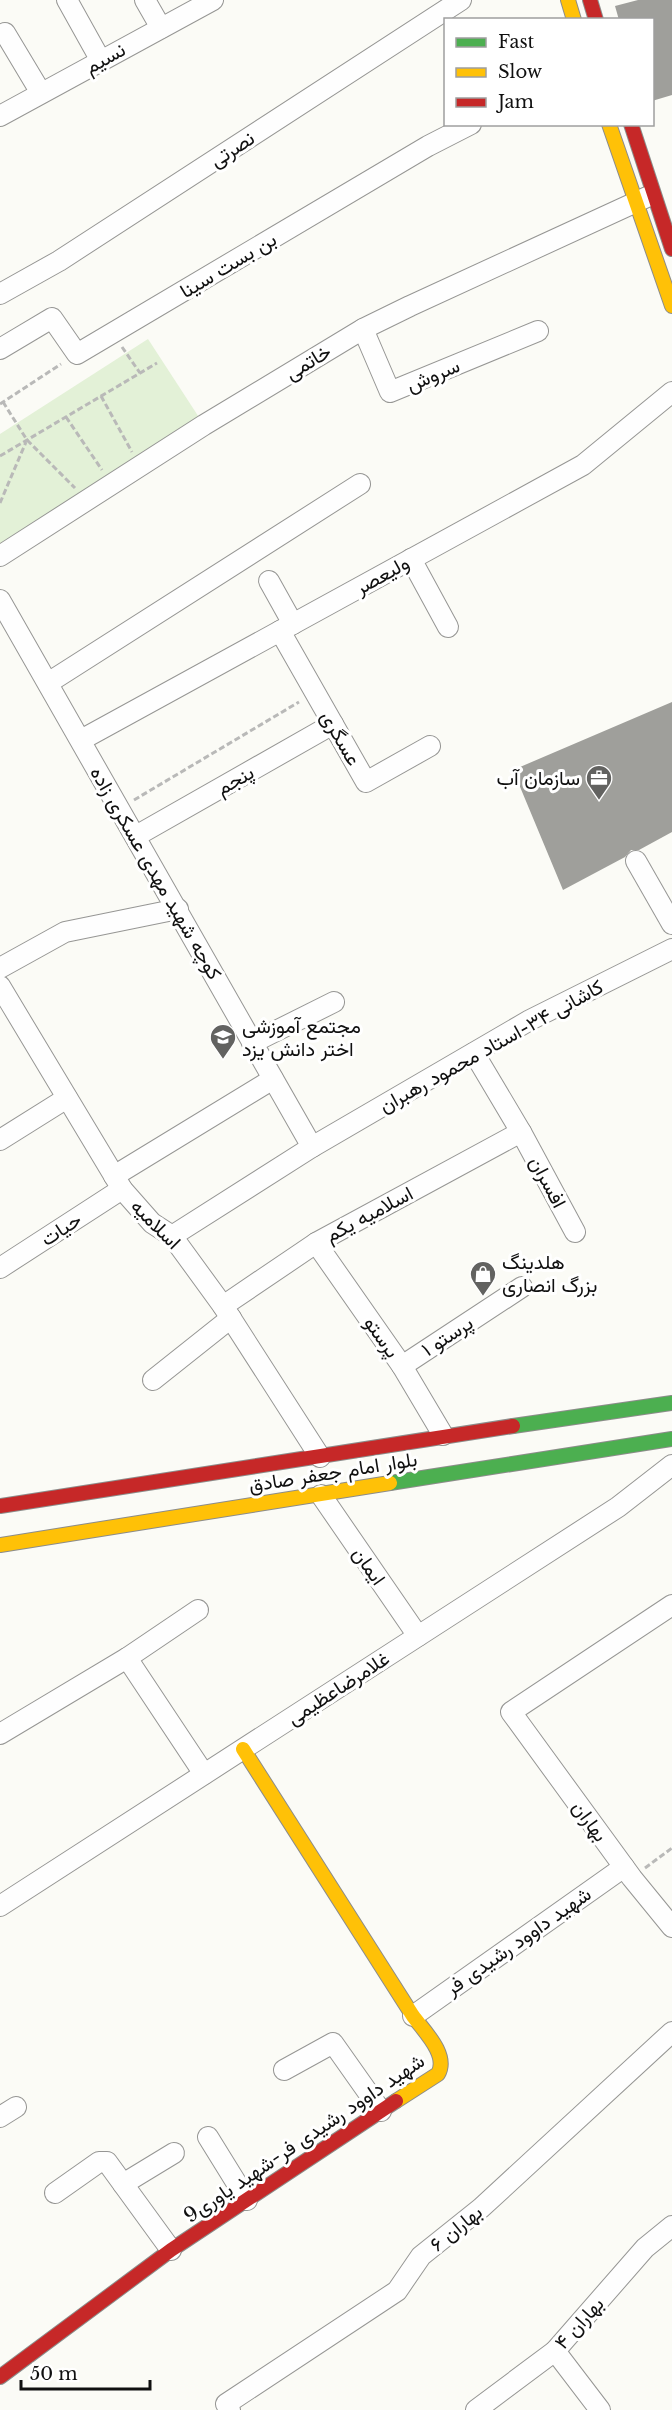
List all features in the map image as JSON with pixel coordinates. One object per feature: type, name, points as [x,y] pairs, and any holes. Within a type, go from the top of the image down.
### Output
[{"type":"main road","points":[[568,0],[573,18]]},
{"type":"main road","points":[[590,0],[595,18]]},
{"type":"main road","points":[[610,126],[634,202],[672,306]]},
{"type":"main road","points":[[632,126],[672,249]]},
{"type":"main road","name":"بلوار امام جعفر صادق","points":[[0,1506],[443,1435],[672,1403]]},
{"type":"main road","name":"بلوار امام جعفر صادق","points":[[0,1545],[672,1438]]},
{"type":"main road","points":[[79,1494],[75,1500],[77,1514],[97,1529]]},
{"type":"main road","points":[[36,1539],[51,1528],[53,1515],[46,1503],[38,1501]]},
{"type":"main road","name":"شهید داوود رشیدی فر-شهید یاوری9","points":[[0,2377],[171,2250],[438,2074],[441,2069],[440,2054],[413,2016],[243,1749]]},
{"type":"street","points":[[67,0],[101,60]]},
{"type":"street","points":[[145,0],[161,28]]},
{"type":"street","name":"نسیم","points":[[0,116],[211,0]]},
{"type":"street","name":"نصرتی","points":[[0,294],[59,261],[461,0]]},
{"type":"street","points":[[5,33],[41,93]]},
{"type":"street","name":"بن بست سینا","points":[[77,354],[428,146],[467,126]]},
{"type":"street","name":"خاتمی","points":[[0,556],[111,484],[363,329],[634,202],[654,195]]},
{"type":"street","points":[[0,349],[52,318],[77,354]]},
{"type":"street","name":"سروش","points":[[363,329],[390,392],[538,331]]},
{"type":"street","name":"ولیعصر","points":[[81,740],[583,465],[672,392]]},
{"type":"street","points":[[48,683],[360,484]]},
{"type":"street","points":[[411,559],[448,627]]},
{"type":"street","name":"عسگری","points":[[269,581],[286,628],[315,692],[366,782],[430,746]]},
{"type":"street","name":"کوچه شهید مهدی عسکری زاده","points":[[0,600],[312,1147]]},
{"type":"street","name":"پنجم","points":[[136,836],[333,724]]},
{"type":"street","points":[[636,861],[672,924]]},
{"type":"street","points":[[0,968],[65,932],[178,909]]},
{"type":"street","name":"کاشانی ۳۴-استاد محمود رهبران","points":[[172,1236],[312,1147],[530,1020],[672,949]]},
{"type":"street","name":"اسلامیه","points":[[0,986],[118,1182],[152,1223],[172,1236],[227,1312],[320,1456]]},
{"type":"street","points":[[252,1043],[333,1002]]},
{"type":"street","name":"افسران","points":[[474,1053],[521,1132],[575,1232]]},
{"type":"street","name":"حیات","points":[[0,1268],[118,1182],[273,1079]]},
{"type":"street","points":[[0,1140],[67,1098]]},
{"type":"street","name":"اسلامیه یکم","points":[[153,1380],[227,1312],[316,1243],[521,1132]]},
{"type":"street","name":"پرستو","points":[[316,1243],[402,1366],[443,1435]]},
{"type":"street","name":"پرستو ۱","points":[[402,1366],[522,1287]]},
{"type":"street","name":"غلامرضاعظیمی","points":[[0,1906],[618,1507],[672,1465]]},
{"type":"street","name":"ایمان","points":[[321,1495],[418,1636]]},
{"type":"street","name":"بهاران","points":[[672,1605],[511,1712],[628,1872],[672,1928]]},
{"type":"street","points":[[0,1734],[127,1658],[198,1610]]},
{"type":"street","points":[[127,1658],[204,1774]]},
{"type":"street","name":"شهید داوود رشیدی فر","points":[[413,2016],[628,1872]]},
{"type":"street","name":"بهاران ۶","points":[[228,2407],[397,2291],[420,2256],[481,2208],[672,2032]]},
{"type":"street","points":[[284,2070],[333,2043],[381,2111]]},
{"type":"street","points":[[207,2137],[247,2200]]},
{"type":"street","points":[[123,2184],[174,2153]]},
{"type":"street","points":[[55,2193],[103,2161],[107,2162],[171,2250]]},
{"type":"street","name":"بهاران ۴","points":[[476,2410],[555,2351],[645,2248],[672,2226]]},
{"type":"street","points":[[555,2351],[600,2410]]},
{"type":"path","points":[[112,333],[140,373]]},
{"type":"path","points":[[77,354],[1,403],[27,440],[87,500]]},
{"type":"path","points":[[0,456],[157,363]]},
{"type":"path","points":[[101,396],[140,466]]},
{"type":"path","points":[[66,417],[111,484]]},
{"type":"path","points":[[0,503],[27,440]]},
{"type":"path","points":[[120,809],[315,692]]},
{"type":"path","points":[[628,1872],[672,1848]]},
{"type":"green space","points":[[148,339],[204,425],[0,554],[0,434]]},
{"type":"building","points":[[638,0],[672,0],[672,95],[654,100],[654,18],[618,18],[615,6]]},
{"type":"building","name":"سازمان آب","points":[[672,702],[672,832],[639,850],[631,850],[625,857],[563,890],[513,770]]},
{"type":"traffic: fast","points":[[513,1426],[672,1403]]},
{"type":"traffic: fast","points":[[390,1483],[672,1439]]},
{"type":"traffic: slow","points":[[568,0],[573,18]]},
{"type":"traffic: slow","points":[[610,126],[672,306]]},
{"type":"traffic: slow","points":[[0,1545],[390,1483]]},
{"type":"traffic: slow","points":[[243,1749],[413,2016],[438,2051],[441,2067],[438,2074],[396,2101]]},
{"type":"traffic: jam","points":[[590,0],[595,18]]},
{"type":"traffic: jam","points":[[632,126],[672,249]]},
{"type":"traffic: jam","points":[[0,1506],[513,1426]]},
{"type":"traffic: jam","points":[[0,2377],[171,2250],[396,2101]]},
{"type":"place","name":"سازمان آب","points":[[599,801]]},
{"type":"place","name":"مجتمع آموزشی اختر دانش یزد","points":[[223,1060]]},
{"type":"place","name":"هلدینگ بزرگ انصاری","points":[[483,1297]]}]
